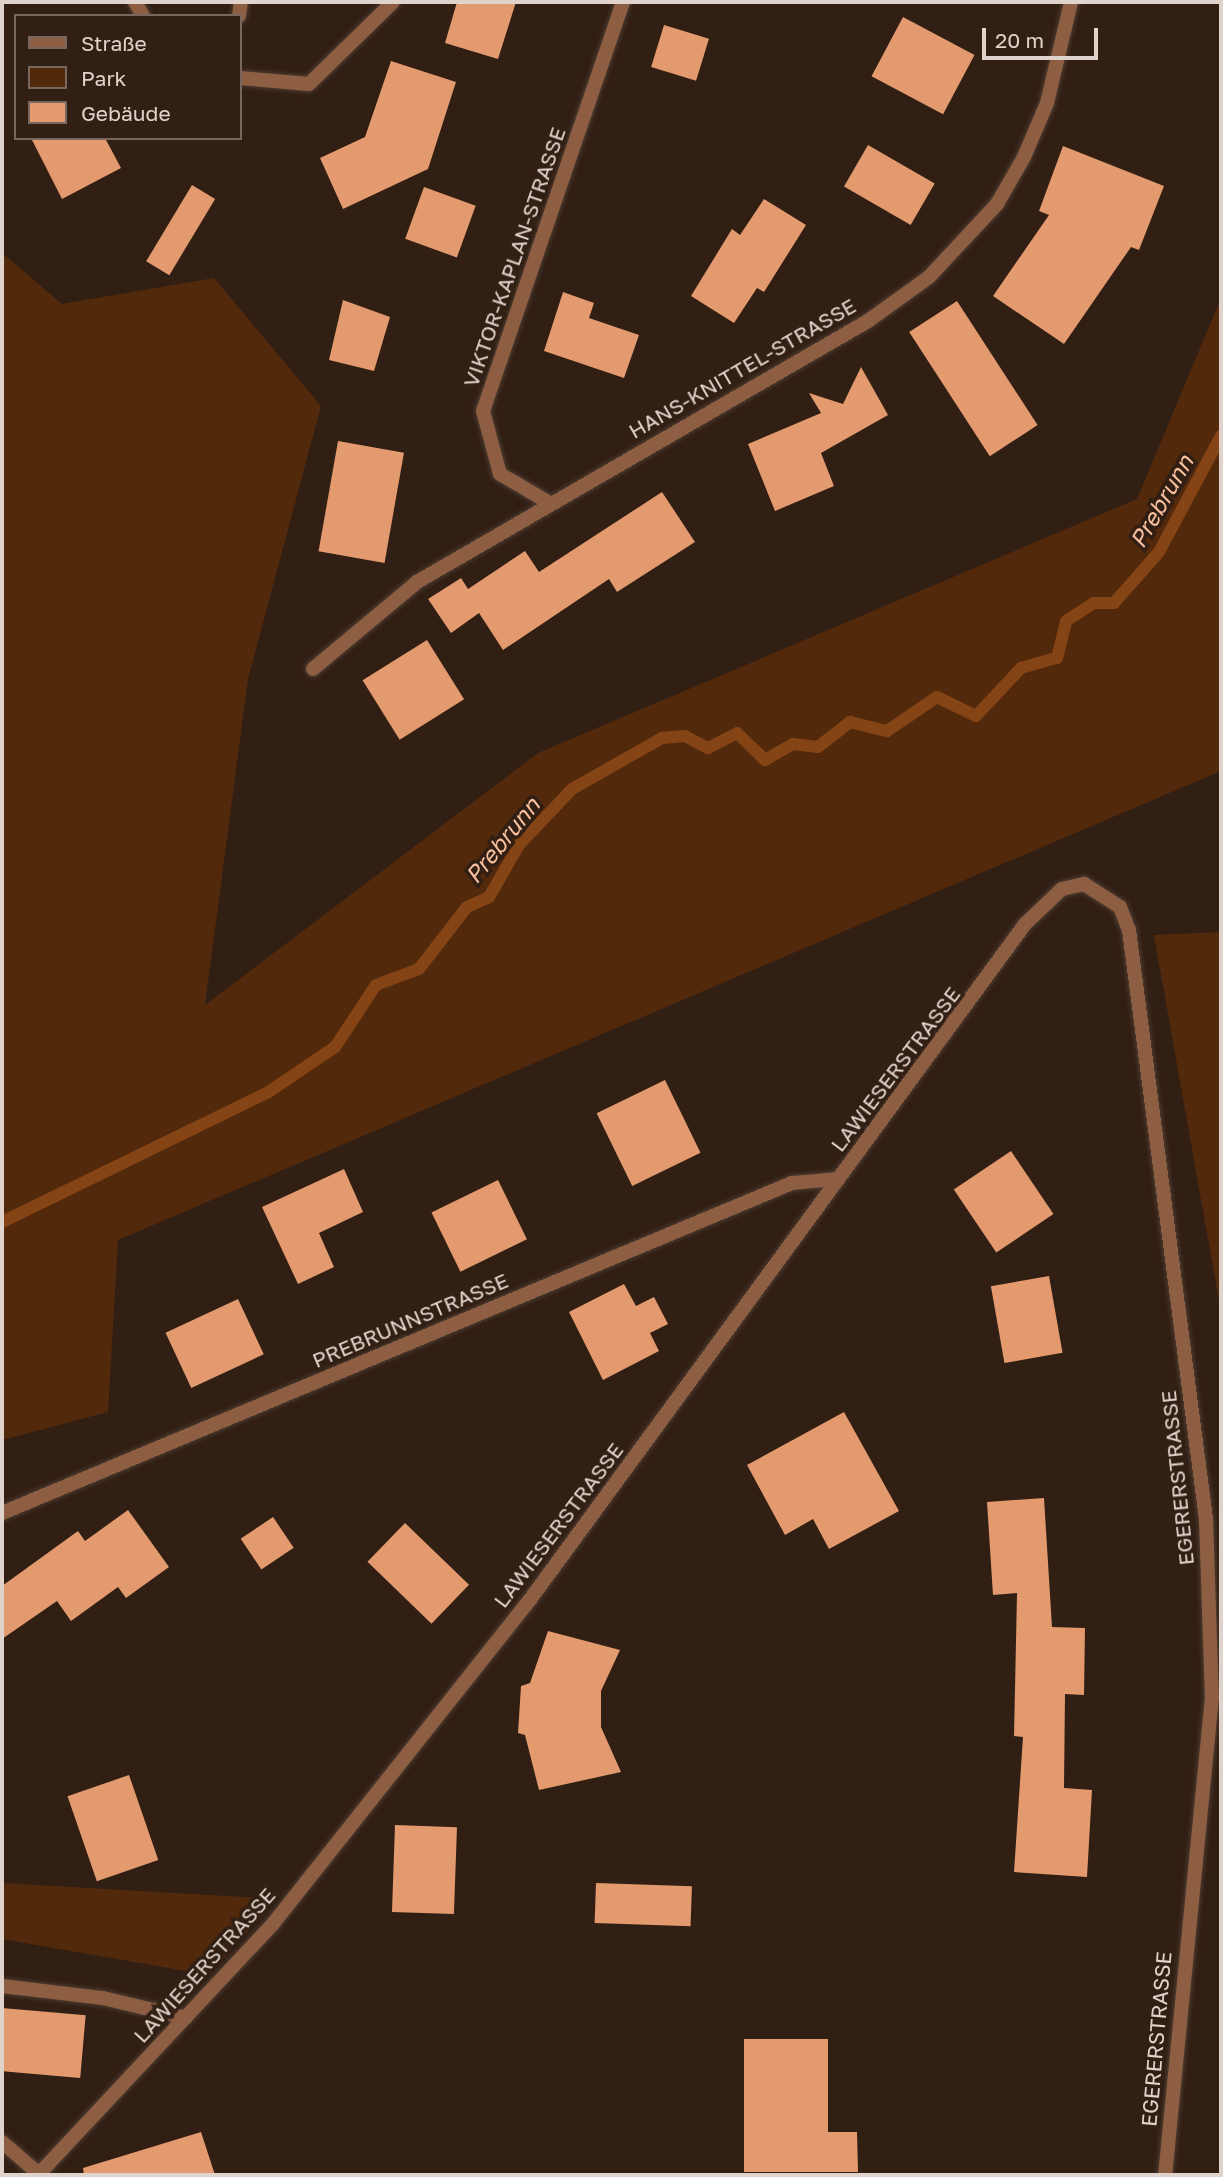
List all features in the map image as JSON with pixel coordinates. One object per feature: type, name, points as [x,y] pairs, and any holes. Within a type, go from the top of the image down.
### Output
[{"type":"street","points":[[242,78],[309,85],[393,2]]},
{"type":"street","name":"VIKTOR-KAPLAN-STRASSE","points":[[548,502],[500,474],[483,411],[623,2]]},
{"type":"street","name":"HANS-KNITTEL-STRASSE","points":[[313,669],[417,582],[548,502],[868,321],[929,277],[997,204],[1024,158],[1047,103],[1071,2]]},
{"type":"street","name":"LAWIESERSTRASSE","points":[[39,2175],[272,1925],[529,1601],[1025,925],[1062,889],[1084,884]]},
{"type":"street","name":"EGERERSTRASSE","points":[[1084,884],[1120,907],[1129,930],[1206,1519],[1212,1697],[1165,2175]]},
{"type":"street","name":"PREBRUNNSTRASSE","points":[[2,1513],[792,1183],[838,1179]]},
{"type":"street","points":[[2,1986],[103,1998],[186,2018]]},
{"type":"street","points":[[2,2142],[39,2175]]},
{"type":"green space","points":[[2,253],[62,304],[214,278],[321,406],[248,679],[205,1005],[538,753],[1137,499],[1221,298],[1221,771],[118,1240],[108,1412],[2,1440]]},
{"type":"green space","points":[[1221,932],[1221,1312],[1154,935]]},
{"type":"green space","points":[[2,1883],[277,1899],[209,1975],[2,1939]]},
{"type":"building","points":[[457,2],[516,2],[498,59],[445,43]]},
{"type":"building","points":[[903,17],[975,55],[943,114],[872,76]]},
{"type":"building","points":[[664,25],[709,39],[696,81],[651,67]]},
{"type":"building","points":[[391,61],[456,82],[428,169],[343,209],[320,158],[365,137]]},
{"type":"building","points":[[32,140],[106,140],[121,168],[62,199]]},
{"type":"building","points":[[868,145],[935,184],[911,225],[844,187]]},
{"type":"building","points":[[1063,146],[1164,186],[1139,250],[1131,247],[1064,344],[993,296],[1049,215],[1039,211]]},
{"type":"building","points":[[192,185],[215,199],[169,275],[146,261]]},
{"type":"building","points":[[424,187],[476,206],[457,257],[405,239]]},
{"type":"building","points":[[764,199],[806,225],[764,292],[757,288],[734,323],[691,296],[732,229],[740,235]]},
{"type":"building","points":[[563,292],[594,303],[589,318],[639,335],[624,378],[544,351]]},
{"type":"building","points":[[343,300],[390,317],[374,371],[329,360]]},
{"type":"building","points":[[957,301],[1038,425],[990,456],[909,332]]},
{"type":"building","points":[[861,367],[888,415],[821,453],[834,486],[775,511],[748,444],[821,413],[809,393],[843,404]]},
{"type":"building","points":[[338,441],[404,453],[385,563],[319,551]]},
{"type":"building","points":[[662,492],[695,542],[617,592],[609,579],[503,650],[479,613],[451,633],[428,599],[461,578],[468,589],[525,551],[539,572]]},
{"type":"building","points":[[427,640],[464,699],[400,740],[363,680]]},
{"type":"building","points":[[665,1080],[701,1153],[632,1186],[597,1113]]},
{"type":"building","points":[[1011,1151],[1053,1214],[996,1253],[954,1190]]},
{"type":"building","points":[[344,1169],[363,1212],[319,1233],[334,1267],[298,1284],[262,1207]]},
{"type":"building","points":[[498,1180],[527,1239],[460,1272],[431,1212]]},
{"type":"building","points":[[1049,1276],[1063,1353],[1004,1363],[991,1286]]},
{"type":"building","points":[[624,1284],[636,1306],[654,1297],[668,1324],[650,1333],[659,1351],[603,1380],[569,1312]]},
{"type":"building","points":[[238,1299],[264,1354],[191,1388],[165,1333]]},
{"type":"building","points":[[844,1412],[899,1511],[829,1549],[813,1519],[785,1535],[747,1465]]},
{"type":"building","points":[[1044,1498],[1052,1627],[1085,1628],[1084,1695],[1065,1694],[1064,1788],[1092,1790],[1087,1877],[1014,1872],[1023,1737],[1014,1736],[1017,1593],[993,1595],[987,1502]]},
{"type":"building","points":[[128,1510],[169,1567],[126,1598],[118,1587],[71,1621],[57,1601],[2,1639],[2,1586],[78,1531],[85,1541]]},
{"type":"building","points":[[273,1517],[294,1548],[261,1569],[241,1539]]},
{"type":"building","points":[[405,1523],[469,1585],[432,1624],[367,1562]]},
{"type":"building","points":[[548,1631],[620,1650],[601,1691],[601,1727],[621,1772],[539,1790],[525,1735],[518,1733],[521,1686],[530,1683]]},
{"type":"building","points":[[129,1775],[158,1860],[97,1881],[68,1796]]},
{"type":"building","points":[[395,1825],[457,1827],[454,1914],[392,1912]]},
{"type":"building","points":[[596,1883],[692,1886],[691,1926],[595,1923]]},
{"type":"building","points":[[2,2008],[86,2015],[80,2078],[2,2071]]},
{"type":"building","points":[[744,2039],[828,2039],[828,2132],[857,2132],[858,2172],[744,2172]]},
{"type":"building","points":[[201,2132],[215,2175],[84,2175],[83,2168]]},
{"type":"waterway","name":"Prebrunn","points":[[2,1222],[267,1093],[335,1047],[376,985],[419,969],[467,907],[489,897],[519,845],[572,789],[662,738],[685,736],[708,748],[737,733],[765,760],[793,744],[818,747],[850,722],[887,731],[937,697],[976,716],[1021,668],[1057,658],[1066,621],[1094,603],[1114,603],[1159,552],[1221,436]]}]
